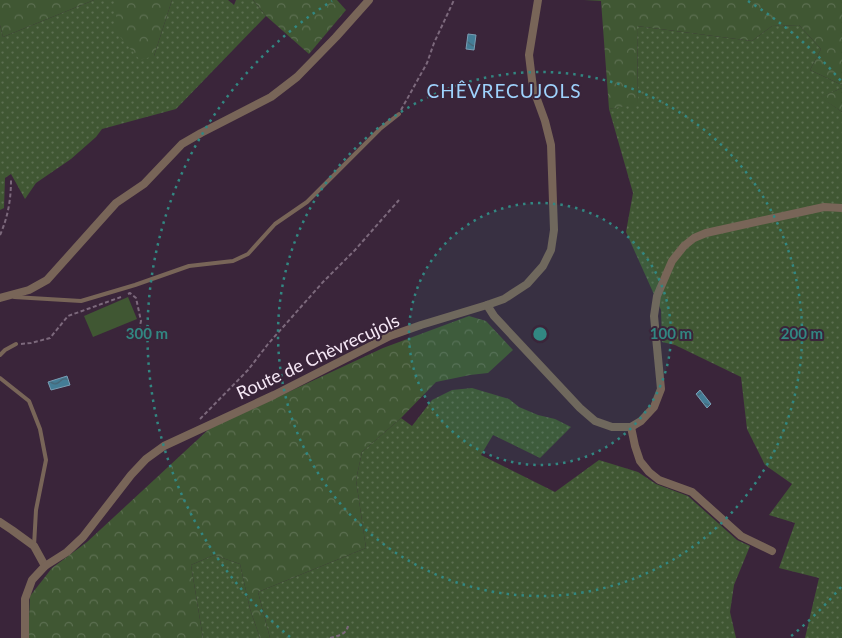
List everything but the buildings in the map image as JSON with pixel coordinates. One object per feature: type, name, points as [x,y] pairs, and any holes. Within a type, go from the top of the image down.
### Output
[{"type":"street","points":[[3,298],[29,290],[47,280],[116,203],[144,184],[182,144],[271,97],[297,77],[369,0]]},
{"type":"street","name":"Route de Chèvrecujols","points":[[25,638],[25,600],[32,580],[45,566],[67,552],[83,537],[131,475],[146,459],[164,446],[274,395],[390,336],[504,299],[527,284],[542,266],[551,250],[554,230],[551,145],[545,121],[533,88],[529,55],[538,0]]},
{"type":"street","points":[[487,306],[494,316],[595,422],[612,427],[631,427],[642,421],[654,406],[661,389],[654,316],[657,296],[672,261],[684,246],[694,238],[706,233],[824,207],[842,208]]},
{"type":"street","points":[[631,427],[640,461],[649,472],[659,480],[692,492],[741,536],[772,551]]},
{"type":"street","points":[[0,522],[34,546],[45,566]]},
{"type":"lane","points":[[3,298],[80,300],[135,285],[189,266],[233,261],[248,254],[275,224],[307,202],[380,128],[399,114]]},
{"type":"lane","points":[[0,355],[16,344]]},
{"type":"lane","points":[[0,378],[28,401],[40,429],[46,460],[36,510],[34,546]]},
{"type":"path","points":[[399,114],[427,63],[454,0]]},
{"type":"path","points":[[0,234],[5,224],[12,180]]},
{"type":"path","points":[[199,429],[200,419],[248,370],[323,282],[356,250],[398,200]]},
{"type":"path","points":[[16,344],[31,343],[50,338],[68,316],[130,294],[136,298],[142,321],[139,330]]},
{"type":"path","points":[[330,638],[342,634],[348,626]]},
{"type":"green space","points":[[0,0],[94,0],[3,37],[0,25]]},
{"type":"green space","points":[[94,0],[116,0],[117,32],[154,56],[172,0],[228,0],[234,5],[236,0],[253,0],[266,16],[176,109],[102,129],[96,137],[71,159],[36,183],[25,199],[11,174],[5,178],[4,208],[0,210],[0,25],[3,37]]},
{"type":"green space","points":[[116,0],[172,0],[154,56],[140,60],[116,32]]},
{"type":"green space","points":[[253,0],[337,0],[346,10],[309,54],[266,16]]},
{"type":"green space","points":[[584,0],[842,0],[842,85],[810,70],[821,49],[799,25],[772,26],[752,41],[637,26],[638,104],[609,109],[601,1]]},
{"type":"green space","points":[[799,25],[821,49],[810,70],[842,85],[842,88],[821,97],[842,112],[842,638],[805,638],[819,578],[779,568],[795,523],[769,515],[792,484],[765,465],[747,429],[741,377],[675,345],[662,342],[661,310],[626,232],[633,193],[609,109],[638,103],[637,26],[752,41],[772,26]]},
{"type":"green space","points":[[842,88],[842,112],[820,97]]},
{"type":"green space","points":[[128,297],[137,319],[93,337],[84,316]]},
{"type":"green space","points":[[469,316],[486,321],[513,350],[488,373],[436,382],[401,418],[362,452],[356,480],[366,548],[258,592],[270,638],[260,638],[250,609],[240,564],[214,555],[191,565],[203,638],[28,638],[30,596],[52,568],[87,542],[209,429],[383,348]]},
{"type":"green space","points":[[472,388],[509,399],[519,407],[538,415],[555,419],[571,427],[540,458],[493,435],[481,455],[555,492],[599,460],[638,472],[656,484],[688,496],[737,540],[750,546],[734,585],[730,612],[736,638],[270,638],[258,592],[366,548],[356,480],[362,452],[401,418],[412,426],[432,400],[452,390]]},
{"type":"green space","points":[[214,555],[240,564],[250,609],[260,638],[203,638],[191,565]]},
{"type":"water","points":[[468,34],[476,35],[474,50],[466,49]]},
{"type":"water","points":[[67,376],[70,385],[51,390],[48,382]]},
{"type":"water","points":[[700,390],[711,404],[707,408],[696,394]]},
{"type":"district","name":"CHÊVRECUJOLS","points":[[504,91]]}]
